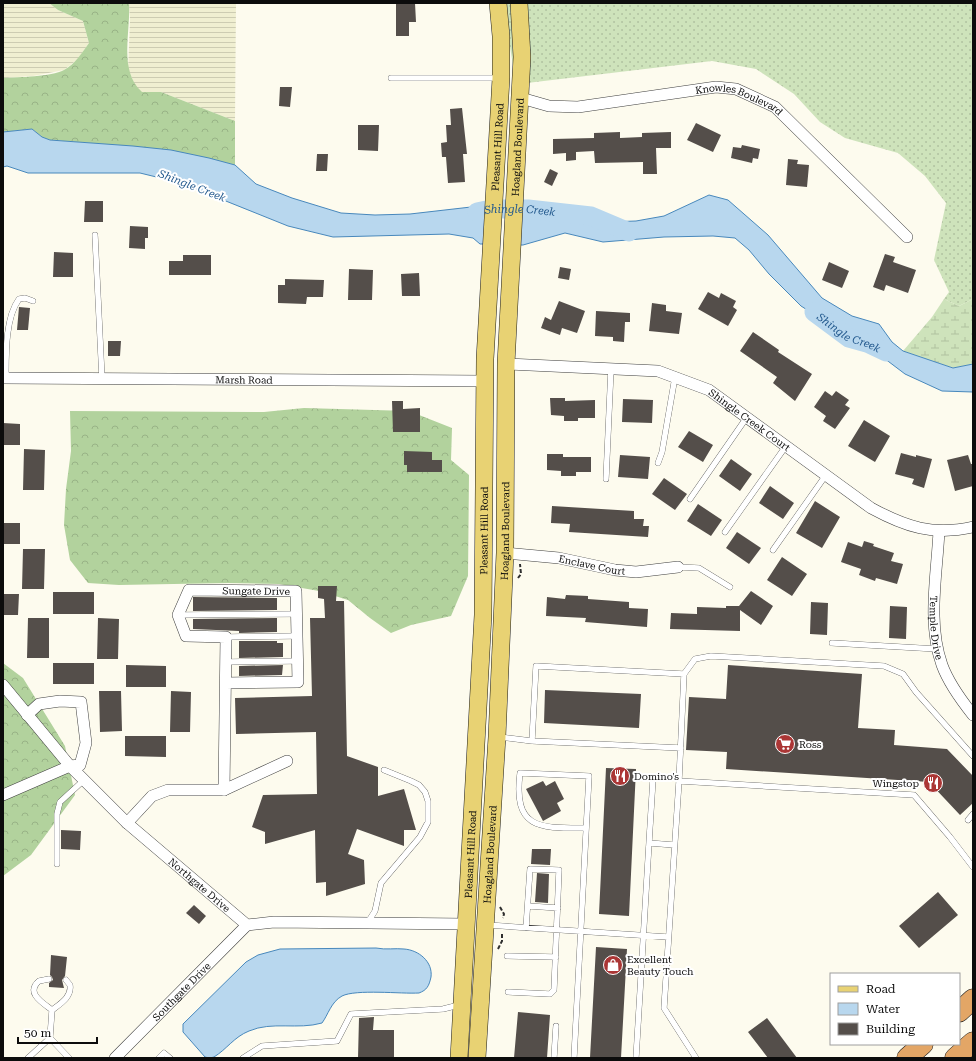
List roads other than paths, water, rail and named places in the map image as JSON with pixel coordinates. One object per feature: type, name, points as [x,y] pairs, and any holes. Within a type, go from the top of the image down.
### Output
[{"type":"highway","points":[[960,1011],[973,999]]},
{"type":"highway","points":[[955,1058],[973,1042]]},
{"type":"highway","points":[[907,1058],[922,1045]]},
{"type":"main road","name":"Hoagland Boulevard","points":[[477,1058],[497,737],[505,553],[506,364],[523,37],[519,3]]},
{"type":"main road","points":[[498,7],[510,80],[521,98]]},
{"type":"main road","name":"Pleasant Hill Road","points":[[459,1058],[483,615],[484,381],[490,244],[501,78],[501,36],[498,7]]},
{"type":"main road","points":[[486,326],[493,348],[506,364]]},
{"type":"main road","points":[[484,381],[497,401],[505,434]]},
{"type":"main road","points":[[466,924],[486,925]]},
{"type":"street","name":"Knowles Boulevard","points":[[521,98],[549,106],[573,107],[716,87],[736,89],[775,107],[907,236]]},
{"type":"street","name":"Shingle Creek Court","points":[[506,364],[658,371],[709,390],[872,508],[896,521],[916,528],[939,531],[956,531],[973,527]]},
{"type":"street","name":"Marsh Road","points":[[4,378],[484,381]]},
{"type":"street","name":"Temple Drive","points":[[939,531],[934,609],[938,649],[949,682],[973,715]]},
{"type":"street","name":"Enclave Court","points":[[505,553],[560,558],[636,572],[678,567]]},
{"type":"street","name":"Sungate Drive","points":[[178,615],[189,590],[296,591],[298,682],[226,683]]},
{"type":"street","points":[[178,615],[186,636],[226,637],[224,790]]},
{"type":"street","name":"Northgate Drive","points":[[3,685],[70,766],[127,823],[247,925]]},
{"type":"street","points":[[3,795],[70,766],[80,765],[86,743],[81,702],[60,701],[39,704],[27,715]]},
{"type":"street","points":[[127,823],[152,796],[168,790],[224,790],[287,761]]},
{"type":"street","points":[[247,925],[274,922],[466,924]]},
{"type":"street","name":"Southgate Drive","points":[[115,1058],[247,925]]},
{"type":"lane","points":[[391,78],[501,78]]},
{"type":"lane","points":[[95,236],[102,378]]},
{"type":"lane","points":[[4,378],[6,351],[14,305],[19,299],[25,298],[33,301]]},
{"type":"lane","points":[[606,479],[611,369]]},
{"type":"lane","points":[[658,463],[662,452],[675,377]]},
{"type":"lane","points":[[690,499],[747,417]]},
{"type":"lane","points":[[725,532],[786,446]]},
{"type":"lane","points":[[773,550],[826,475]]},
{"type":"lane","points":[[678,567],[699,568],[730,587]]},
{"type":"lane","points":[[178,615],[297,614]]},
{"type":"lane","points":[[226,637],[297,636]]},
{"type":"lane","points":[[832,643],[938,649]]},
{"type":"lane","points":[[696,1058],[664,1008],[681,748],[684,674],[695,659],[711,656],[884,666],[902,674],[973,756]]},
{"type":"lane","points":[[226,662],[298,661]]},
{"type":"lane","points":[[532,740],[536,666],[684,674]]},
{"type":"lane","points":[[497,737],[681,748]]},
{"type":"lane","points":[[368,923],[375,911],[380,883],[420,837],[428,822],[428,801],[425,792],[419,785],[411,780],[384,770]]},
{"type":"lane","points":[[574,1058],[589,776],[520,773],[517,790],[519,804],[527,820],[541,826],[556,828],[586,828]]},
{"type":"lane","points":[[636,1058],[653,779]]},
{"type":"lane","points":[[56,864],[57,814],[60,802],[84,780]]},
{"type":"lane","points":[[679,781],[914,795],[950,837],[973,868]]},
{"type":"lane","points":[[968,820],[973,814]]},
{"type":"lane","points":[[649,843],[674,845]]},
{"type":"lane","points":[[508,992],[553,993],[558,930],[560,870],[530,869],[526,928]]},
{"type":"lane","points":[[528,906],[558,908]]},
{"type":"lane","points":[[486,925],[668,937]]},
{"type":"lane","points":[[507,956],[556,957]]},
{"type":"lane","points":[[49,979],[38,981],[34,987],[34,990],[36,997],[52,1010]]},
{"type":"lane","points":[[28,1058],[50,1038],[52,1010],[69,994],[70,985],[66,980]]},
{"type":"lane","points":[[243,1058],[262,1046],[337,1041],[351,1014],[443,1009],[462,1004]]},
{"type":"lane","points":[[554,1058],[556,1026]]},
{"type":"lane","points":[[50,1038],[69,1058]]},
{"type":"lane","points":[[159,1058],[164,1053],[170,1058]]},
{"type":"water","points":[[32,129],[42,137],[50,140],[171,150],[235,165],[256,184],[292,198],[341,213],[375,215],[410,214],[471,207],[487,207],[485,244],[480,244],[473,238],[449,234],[333,237],[288,226],[181,183],[140,173],[28,173],[7,166],[3,167],[3,132]]},
{"type":"water","points":[[709,195],[728,200],[768,235],[822,298],[852,316],[879,324],[892,342],[903,351],[953,368],[973,364],[973,392],[942,391],[905,374],[864,343],[801,306],[769,274],[749,250],[735,238],[713,236],[664,237],[603,242],[565,233],[523,245],[518,245],[520,210],[562,219],[606,222],[636,221],[664,216]]},
{"type":"water","points":[[280,949],[404,949],[420,954],[430,966],[431,977],[427,987],[419,993],[368,992],[342,996],[332,1005],[322,1023],[304,1026],[276,1026],[258,1028],[239,1036],[219,1054],[212,1058],[205,1057],[183,1032],[183,1024],[246,962],[258,955]]},
{"type":"waterway","name":"Shingle Creek","points":[[477,212],[491,209],[528,209],[591,216],[629,232]]},
{"type":"waterway","name":"Shingle Creek","points":[[814,312],[849,338],[867,343],[886,352]]},
{"type":"place","name":"Ross","points":[[785,744]]},
{"type":"place","name":"Domino's","points":[[620,776]]},
{"type":"place","name":"Wingstop","points":[[933,783]]},
{"type":"place","name":"Excellent Beauty Touch","points":[[613,965]]}]
